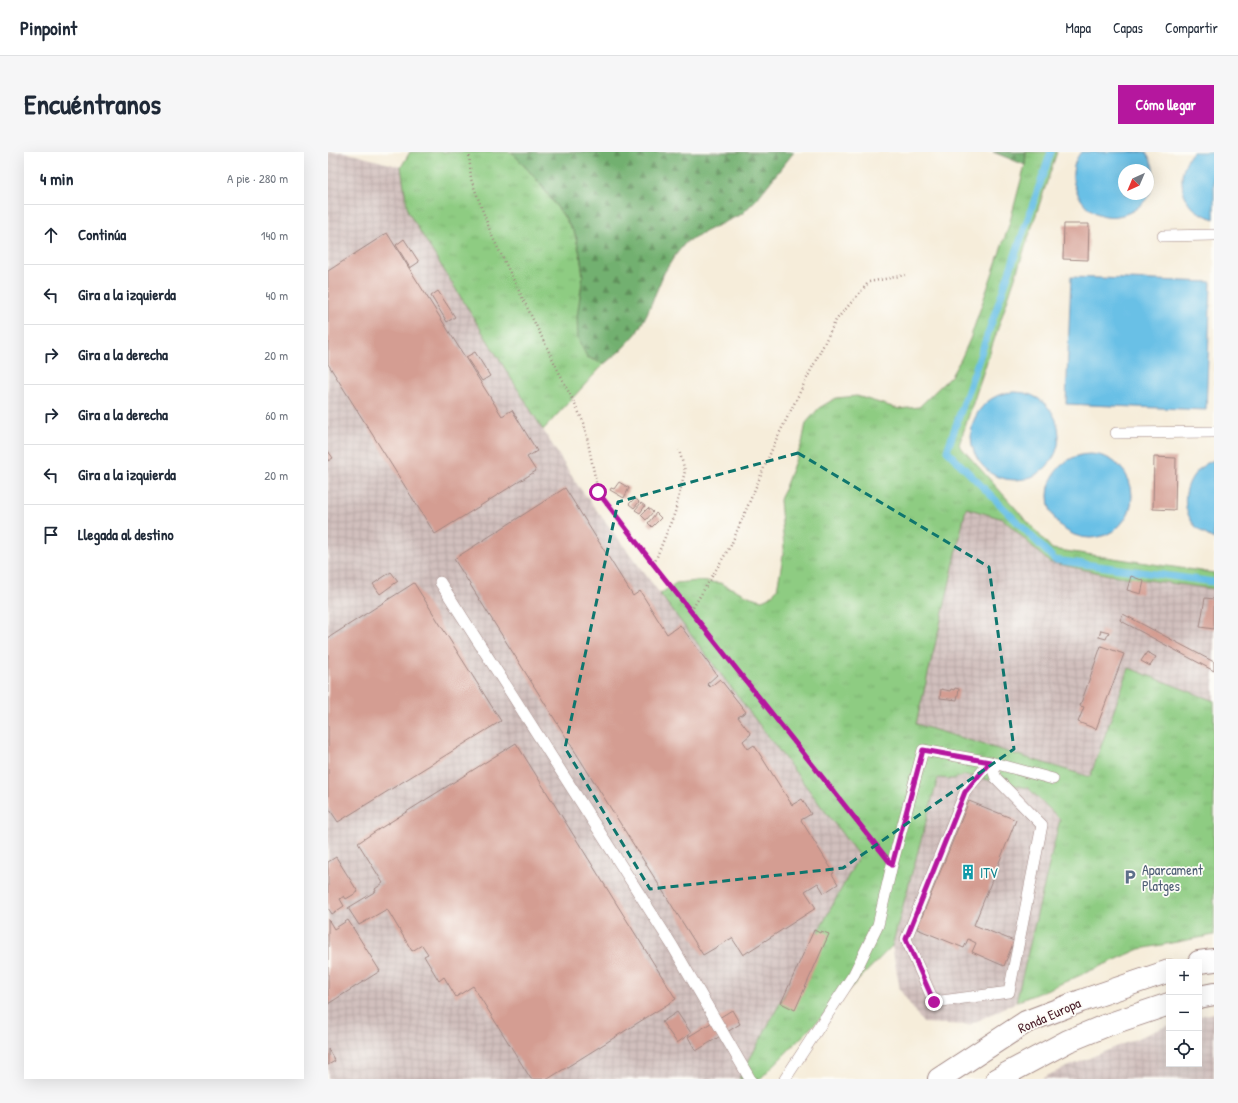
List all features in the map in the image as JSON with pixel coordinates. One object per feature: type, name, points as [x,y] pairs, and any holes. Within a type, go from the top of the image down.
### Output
[{"type":"street","points":[[1202,962],[1214,960]]},
{"type":"street","name":"Ronda Europa","points":[[939,1079],[1026,1022],[1081,1000],[1166,972]]},
{"type":"street","points":[[1202,996],[1214,994]]},
{"type":"street","points":[[997,1079],[1068,1041],[1107,1025],[1166,1005]]},
{"type":"lane","points":[[1163,236],[1214,235]]},
{"type":"lane","points":[[1116,433],[1214,432]]},
{"type":"lane","points":[[440,582],[672,945],[750,1079]]},
{"type":"lane","points":[[785,1079],[854,974],[878,925],[892,865],[923,750],[990,762],[1053,779]]},
{"type":"lane","points":[[990,762],[996,778],[1042,825],[1009,992],[934,1002],[906,939],[965,792],[990,762]]},
{"type":"path","points":[[469,152],[471,179],[492,236],[584,423],[598,492],[654,565],[892,865]]},
{"type":"path","points":[[691,611],[732,545],[776,440],[836,320],[869,282],[905,276]]},
{"type":"path","points":[[654,565],[675,512],[685,471],[679,450]]},
{"type":"highlighted area","points":[[798,453],[989,567],[1014,749],[843,868],[650,889],[565,748],[618,502]]},
{"type":"shaded area","points":[[328,152],[344,152],[401,167],[408,212],[576,483],[859,856],[739,1079],[328,1079]]},
{"type":"shaded area","points":[[966,507],[1003,519],[1049,562],[1109,575],[1214,589],[1214,701],[1129,669],[1090,777],[916,724],[945,604]]},
{"type":"shaded area","name":"ITV","points":[[965,775],[1028,788],[1060,819],[1016,1002],[969,1025],[923,1023],[900,990],[892,946],[938,778],[954,779]]},
{"type":"shaded area","points":[[1214,1013],[1214,1079],[1041,1079],[1166,1026],[1166,1067],[1202,1067],[1202,1015]]},
{"type":"green space","points":[[410,152],[512,152],[537,180],[575,234],[583,276],[580,296],[587,357],[604,364],[543,430],[408,212],[401,167]]},
{"type":"green space","points":[[512,152],[794,152],[756,200],[742,214],[686,242],[664,273],[647,314],[636,334],[620,351],[604,364],[587,357],[578,339],[577,317],[583,276],[575,234],[537,180]]},
{"type":"green space","points":[[993,152],[1026,152],[1025,165]]},
{"type":"green space","points":[[1026,152],[1057,152],[959,445],[1052,549],[1214,573],[1214,589],[1109,575],[1049,562],[1003,519],[966,508],[916,724],[1090,777],[1129,668],[1214,701],[1214,935],[1140,949],[1016,1002],[1060,819],[1028,788],[965,775],[954,779],[938,778],[892,946],[760,1079],[739,1079],[859,856],[660,594],[676,583],[697,581],[720,583],[751,597],[762,600],[771,596],[777,589],[784,547],[780,500],[802,443],[806,423],[819,408],[836,398],[857,396],[899,409],[919,407],[951,376],[970,339],[1009,225],[1025,165]]},
{"type":"water","points":[[1081,152],[1146,152],[1151,164],[1118,164],[1118,200],[1145,200],[1131,212],[1115,216],[1099,214],[1084,204],[1074,184],[1073,172],[1075,163]]},
{"type":"water","points":[[1193,152],[1214,152],[1214,219],[1194,209],[1187,201],[1184,194],[1182,187],[1183,172],[1188,158]]},
{"type":"water","points":[[1071,277],[1211,282],[1206,410],[1066,404]]},
{"type":"water","points":[[1015,392],[1032,395],[1040,399],[1052,411],[1056,419],[1059,436],[1056,453],[1052,461],[1040,473],[1032,477],[1015,480],[998,477],[990,473],[978,461],[974,453],[971,436],[974,419],[978,411],[990,399],[998,395]]},
{"type":"water","points":[[1090,454],[1106,457],[1120,466],[1129,480],[1132,496],[1129,512],[1120,526],[1106,535],[1090,538],[1074,535],[1060,526],[1051,512],[1048,496],[1051,480],[1060,466],[1074,457]]},
{"type":"water","points":[[1214,460],[1214,539],[1202,532],[1192,522],[1186,504],[1186,495],[1188,486],[1198,470],[1205,464]]},
{"type":"building","points":[[1064,224],[1089,224],[1088,260],[1063,259]]},
{"type":"building","points":[[387,233],[502,416],[512,410],[537,451],[527,457],[536,471],[435,534],[328,364],[328,271]]},
{"type":"building","points":[[404,239],[419,262],[410,268],[396,245]]},
{"type":"building","points":[[438,291],[455,317],[447,322],[431,296]]},
{"type":"building","points":[[475,352],[490,376],[482,381],[466,357]]},
{"type":"building","points":[[328,451],[333,458],[328,461]]},
{"type":"building","points":[[1154,457],[1176,458],[1175,510],[1153,509]]},
{"type":"building","points":[[619,482],[629,488],[624,498],[610,490],[611,488],[614,489]]},
{"type":"building","points":[[565,488],[633,596],[640,591],[667,634],[680,625],[717,675],[707,684],[710,687],[720,679],[746,712],[738,717],[751,734],[743,741],[748,749],[754,745],[792,805],[802,799],[811,814],[801,820],[834,873],[832,874],[838,884],[824,893],[818,883],[805,891],[816,908],[743,955],[732,938],[703,955],[454,559]]},
{"type":"building","points":[[635,498],[639,502],[634,508],[629,504]]},
{"type":"building","points":[[641,503],[645,506],[640,513],[635,510]]},
{"type":"building","points":[[648,508],[653,512],[646,520],[641,515]]},
{"type":"building","points":[[656,513],[661,518],[652,527],[648,523]]},
{"type":"building","points":[[391,572],[398,581],[380,594],[373,584]]},
{"type":"building","points":[[1131,576],[1144,581],[1141,594],[1127,590]]},
{"type":"building","points":[[414,583],[501,721],[338,822],[328,807],[328,638]]},
{"type":"building","points":[[1205,598],[1214,599],[1214,629],[1200,627]]},
{"type":"building","points":[[1123,614],[1214,662],[1214,671],[1123,622],[1120,620]]},
{"type":"building","points":[[1101,630],[1109,632],[1106,639],[1099,637]]},
{"type":"building","points":[[1101,646],[1124,654],[1096,729],[1078,722],[1084,707],[1080,706]]},
{"type":"building","points":[[1147,652],[1156,657],[1150,666],[1141,661]]},
{"type":"building","points":[[955,688],[959,689],[957,700],[940,698],[941,689],[950,691],[951,689],[954,690]]},
{"type":"building","points":[[516,743],[676,999],[548,1079],[531,1079],[473,986],[456,997],[444,977],[439,981],[424,956],[428,954],[422,945],[412,951],[387,909],[359,925],[348,908],[376,891],[375,889],[383,883],[358,843]]},
{"type":"building","name":"ITV","points":[[969,801],[1016,820],[974,925],[1014,941],[1004,966],[972,952],[976,943],[968,939],[964,948],[917,929]]},
{"type":"building","points":[[336,857],[358,892],[346,899],[344,896],[340,899],[344,906],[332,914],[328,908],[328,862]]},
{"type":"building","points":[[328,919],[334,929],[348,920],[380,971],[328,1004]]},
{"type":"building","points":[[814,930],[820,933],[821,931],[829,934],[795,1010],[781,1003]]},
{"type":"building","points":[[732,1010],[740,1024],[696,1051],[688,1037]]},
{"type":"building","points":[[677,1012],[691,1033],[677,1043],[662,1022]]},
{"type":"building","points":[[328,1049],[335,1061],[328,1065]]},
{"type":"waterway","points":[[1051,152],[947,451],[1055,560],[1214,582]]},
{"type":"place","name":"ITV","points":[[968,872]]},
{"type":"place","name":"Aparcament Platges","points":[[1130,877]]},
{"type":"route","points":[[598,492],[654,565],[892,865],[908,801],[923,750],[990,762],[965,792],[906,939],[934,1002]]}]
